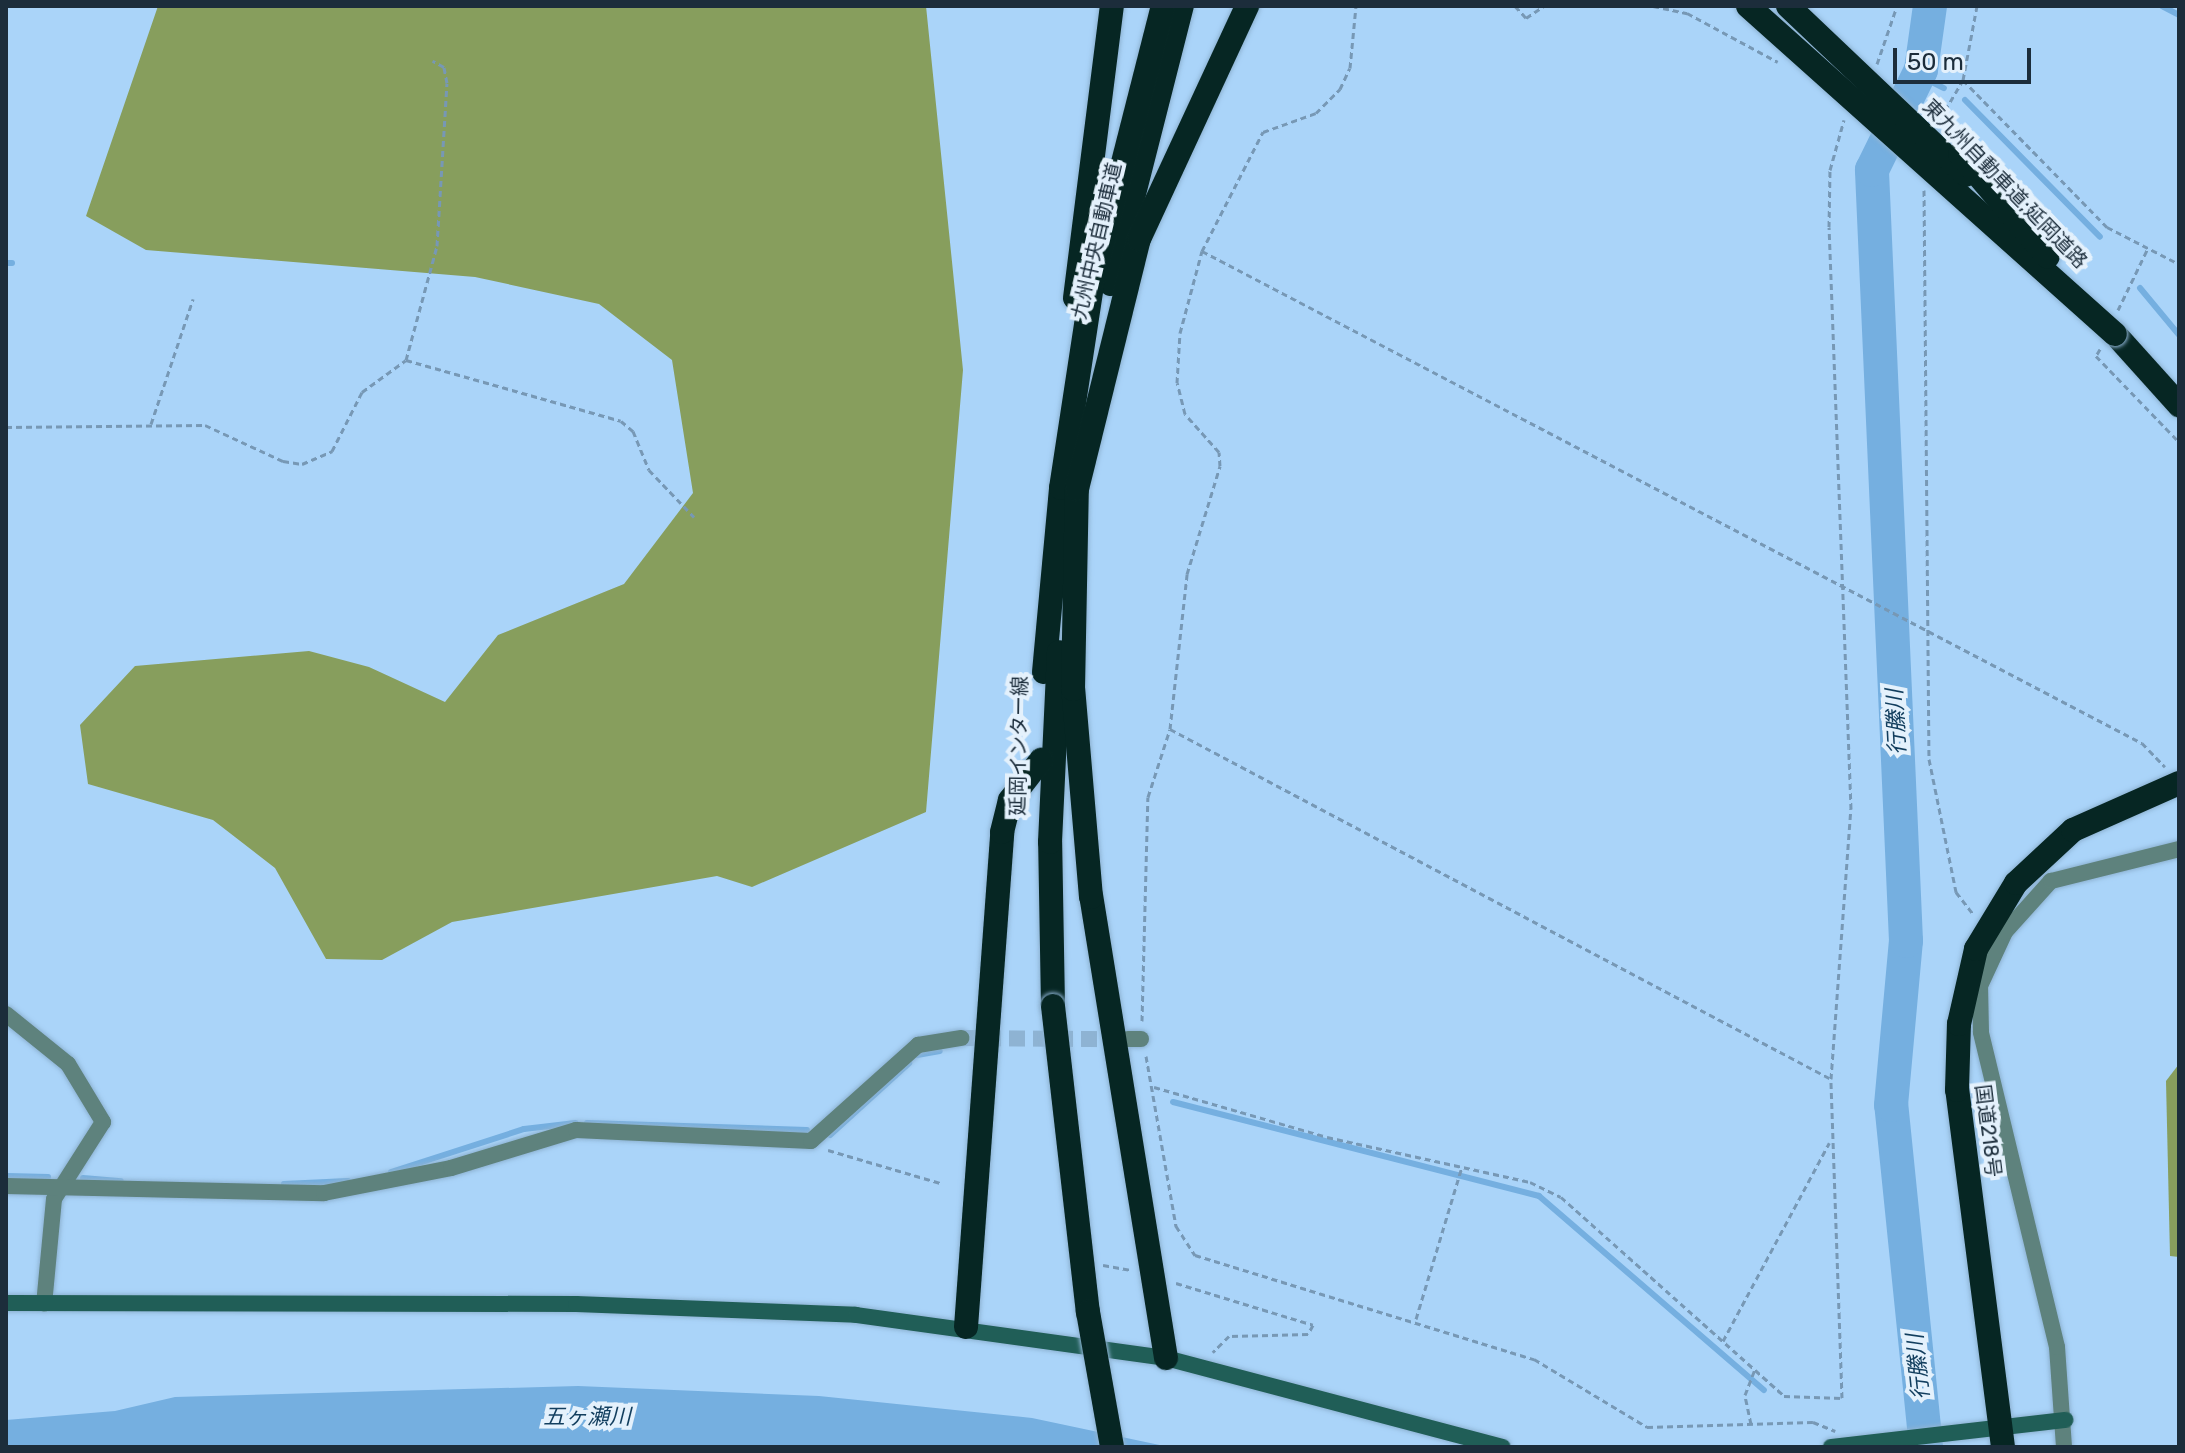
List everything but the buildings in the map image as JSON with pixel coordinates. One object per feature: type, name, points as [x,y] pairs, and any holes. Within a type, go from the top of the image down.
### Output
[{"type":"highway","points":[[1112,6],[1075,300],[1069,489],[1073,689],[1091,897],[1166,1358]]},
{"type":"highway","name":"九州中央自動車道","points":[[1069,489],[1093,280],[1163,6]]},
{"type":"highway","name":"九州中央自動車道","points":[[1069,489],[1126,214],[1182,6]]},
{"type":"highway","points":[[1069,489],[1139,239],[1247,6]]},
{"type":"highway","points":[[1748,6],[2115,334]]},
{"type":"highway","name":"東九州自動車道;延岡道路","points":[[1788,6],[2064,278],[2179,405]]},
{"type":"highway","points":[[1809,6],[1976,170],[2064,278]]},
{"type":"highway","name":"延岡インター線","points":[[1069,489],[1041,760],[1053,1006],[1088,1312],[1112,1447]]},
{"type":"highway","name":"延岡インター線","points":[[1053,1006],[1052,761],[1069,489]]},
{"type":"highway","points":[[966,1327],[1002,832],[1010,800],[1041,760]]},
{"type":"highway","name":"国道218号","points":[[2002,1437],[1957,1090],[1959,1024],[1976,949],[2016,883],[2073,830],[2178,783]]},
{"type":"street","name":"国道218号","points":[[2064,1447],[2065,1420],[2057,1347],[1981,1032],[1980,986],[2005,932],[2051,881],[2179,849]]},
{"type":"street","points":[[6,1014],[68,1064],[102,1113],[94,1144],[61,1187],[46,1230],[44,1304]]},
{"type":"street","points":[[6,1186],[226,1195],[361,1189],[576,1130],[811,1141],[918,1045],[961,1038]]},
{"type":"street","points":[[6,1303],[751,1309],[966,1327],[1166,1358],[1502,1447]]},
{"type":"street","points":[[1836,1446],[1971,1430],[2002,1437],[2065,1420]]},
{"type":"path","points":[[1356,6],[1350,68],[1340,89],[1316,113],[1263,132],[1202,251],[1180,333],[1177,383],[1185,414],[1219,452],[1220,466],[1187,574],[1170,729],[1148,797],[1134,1039],[1154,1087],[1184,1246],[1226,1269],[1416,1319],[1534,1359],[1647,1427],[1833,1426],[1836,1446]]},
{"type":"path","points":[[1515,6],[1526,18],[1544,6]]},
{"type":"path","points":[[1653,6],[1687,13],[1789,68]]},
{"type":"path","points":[[1874,68],[1897,6]]},
{"type":"path","points":[[1932,133],[1963,80],[1977,6]]},
{"type":"path","points":[[6,427],[151,424],[219,428],[302,464],[332,451],[362,392],[406,360],[442,221],[447,83],[444,67],[433,61]]},
{"type":"path","points":[[1963,80],[2107,227],[2179,264]]},
{"type":"path","points":[[1154,1087],[1462,1167],[1561,1197],[1784,1396],[1842,1398],[1830,1140],[1831,1079],[1851,809],[1829,227],[1830,170],[1846,113]]},
{"type":"path","points":[[1924,177],[1929,759],[1956,892],[1988,927]]},
{"type":"path","points":[[1202,251],[2142,743],[2178,783]]},
{"type":"path","points":[[151,424],[193,299]]},
{"type":"path","points":[[406,360],[621,421],[633,431],[649,470],[694,517]]},
{"type":"path","points":[[1170,729],[1831,1079]]},
{"type":"path","points":[[1723,1341],[1830,1140]]},
{"type":"path","points":[[811,1141],[940,1183]]},
{"type":"path","points":[[1416,1319],[1462,1167]]},
{"type":"path","points":[[1100,1268],[1134,1271]]},
{"type":"path","points":[[1163,1279],[1313,1325],[1308,1334],[1229,1336],[1198,1367]]},
{"type":"path","points":[[1751,1425],[1745,1395],[1754,1371]]},
{"type":"green space","points":[[158,6],[926,6],[963,370],[926,812],[752,887],[717,876],[452,922],[382,960],[326,959],[275,868],[213,820],[88,784],[80,725],[135,666],[309,651],[369,667],[445,702],[498,635],[624,584],[693,493],[672,360],[599,304],[475,277],[146,250],[86,216]]},
{"type":"green space","points":[[2179,1064],[2179,1257],[2170,1256],[2166,1081]]},
{"type":"water","name":"五ヶ瀬川","points":[[578,1386],[819,1396],[1032,1418],[1169,1447],[6,1447],[6,1420],[115,1411],[175,1397]]},
{"type":"waterway","name":"行縢川","points":[[1926,1447],[1891,1105],[1906,941],[1872,170],[1921,70],[1930,6]]},
{"type":"waterway","points":[[2162,6],[2179,15]]},
{"type":"waterway","points":[[1918,75],[1944,88]]},
{"type":"waterway","points":[[1965,100],[2100,237]]},
{"type":"waterway","points":[[6,263],[12,263]]},
{"type":"waterway","points":[[2140,288],[2179,335]]},
{"type":"waterway","points":[[917,1055],[940,1051]]},
{"type":"waterway","points":[[830,1135],[909,1063]]},
{"type":"waterway","points":[[1173,1102],[1539,1196],[1764,1390]]},
{"type":"waterway","points":[[391,1172],[524,1129],[576,1123]]},
{"type":"waterway","points":[[587,1123],[807,1130]]},
{"type":"waterway","points":[[6,1176],[48,1177]]},
{"type":"waterway","points":[[83,1178],[121,1181]]},
{"type":"waterway","points":[[284,1184],[348,1181]]},
{"type":"tunnel","points":[[961,1038],[1123,1039]]}]
